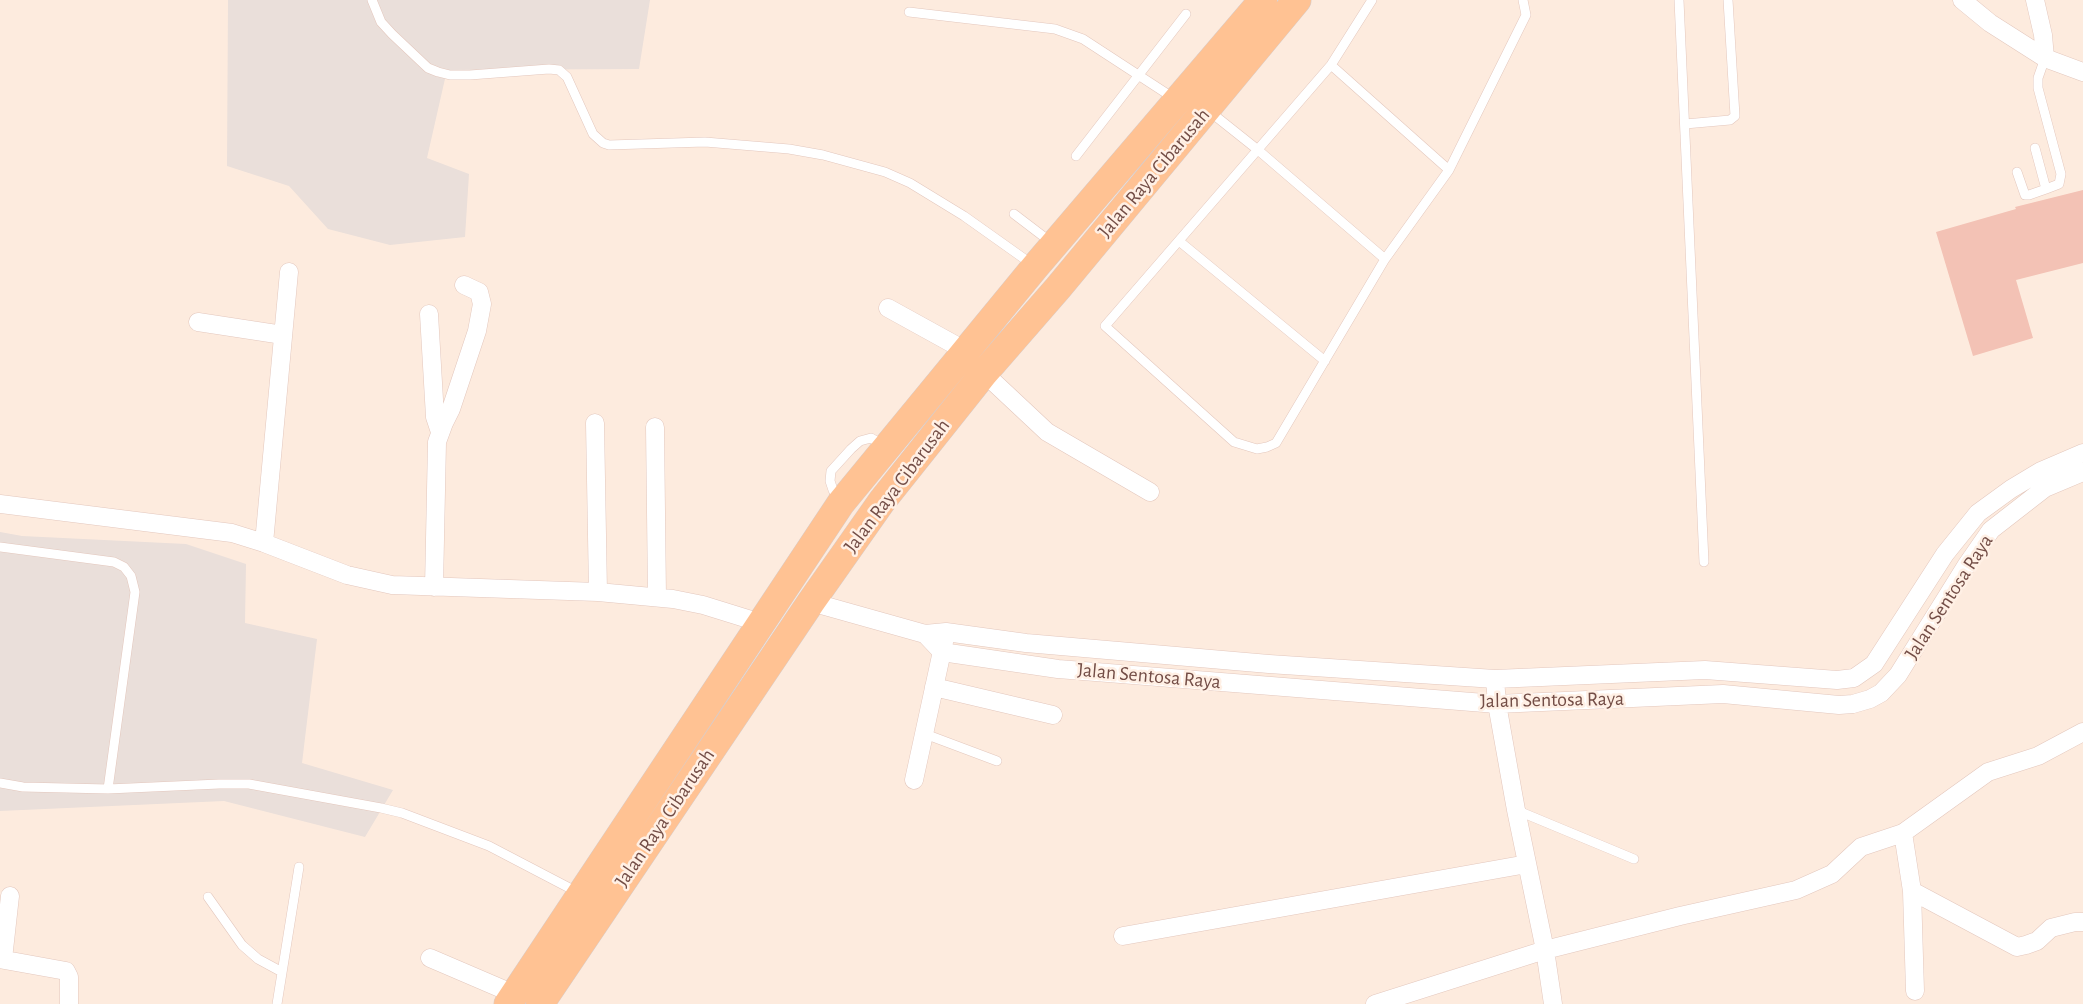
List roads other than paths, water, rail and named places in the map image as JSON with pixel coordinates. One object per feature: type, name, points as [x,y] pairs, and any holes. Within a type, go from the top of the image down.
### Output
[{"type":"main road","name":"Jalan Raya Cibarusah","points":[[511,999],[841,503],[1054,244],[1263,0]]},
{"type":"main road","name":"Jalan Raya Cibarusah","points":[[540,1004],[811,602],[882,501],[984,373],[1058,288],[1297,0]]},
{"type":"street","points":[[1962,0],[1990,23],[2045,58],[2083,72]]},
{"type":"street","points":[[2035,0],[2043,35],[2045,58]]},
{"type":"street","points":[[264,543],[289,272]]},
{"type":"street","points":[[434,587],[436,452],[440,432],[451,409],[474,340],[482,304],[479,292],[464,286]]},
{"type":"street","points":[[888,308],[966,350]]},
{"type":"street","points":[[429,314],[434,417],[440,432]]},
{"type":"street","points":[[198,322],[283,335]]},
{"type":"street","points":[[984,373],[1048,432],[1150,492]]},
{"type":"street","points":[[595,423],[598,592]]},
{"type":"street","points":[[655,427],[657,597]]},
{"type":"street","name":"Jalan Sentosa Raya","points":[[811,602],[925,634],[946,632],[1026,643],[1250,663],[1495,679],[1705,670],[1837,680],[1854,678],[1874,664],[1945,554],[1978,513],[2011,489],[2042,471],[2083,453]]},
{"type":"street","name":"Jalan Sentosa Raya","points":[[942,652],[1058,669],[1497,704],[1723,694],[1839,705],[1870,699],[1889,687],[1966,566],[1992,530],[2045,488],[2083,472]]},
{"type":"street","points":[[0,504],[232,533],[264,543],[347,575],[392,585],[598,592],[657,597],[703,605],[761,623]]},
{"type":"street","points":[[914,780],[946,632]]},
{"type":"street","points":[[925,634],[942,652]]},
{"type":"street","points":[[1495,679],[1497,704],[1516,810],[1545,950],[1553,1004]]},
{"type":"street","points":[[934,687],[1053,714]]},
{"type":"street","points":[[1375,1004],[1400,1000],[1545,950],[1671,918],[1796,890],[1832,874],[1861,847],[1903,833],[1988,772],[2038,756],[2083,732]]},
{"type":"street","points":[[1903,833],[1912,891],[1915,991]]},
{"type":"street","points":[[1123,936],[1527,864]]},
{"type":"street","points":[[1912,891],[2017,946],[2026,946],[2037,941],[2051,928],[2083,922]]},
{"type":"street","points":[[10,896],[2,959],[66,971],[69,977],[69,1004]]},
{"type":"street","points":[[430,958],[511,999]]},
{"type":"lane","points":[[372,0],[381,22],[392,34],[428,68],[438,72],[450,75],[470,75],[549,69],[559,70],[567,77],[593,134],[603,143],[609,145],[706,142],[789,149],[823,154],[885,172],[910,183],[964,216],[1035,267]]},
{"type":"lane","points":[[1372,0],[1331,65],[1105,326],[1234,442],[1256,449],[1267,448],[1276,443],[1385,259],[1449,170],[1526,15],[1523,0]]},
{"type":"lane","points":[[1679,0],[1704,562]]},
{"type":"lane","points":[[1685,124],[1730,120],[1735,116],[1728,0]]},
{"type":"lane","points":[[909,12],[1056,28],[1083,39],[1177,100]]},
{"type":"lane","points":[[1076,156],[1186,14]]},
{"type":"lane","points":[[2017,172],[2025,195],[2060,184],[2062,179],[2038,88],[2038,78],[2045,58]]},
{"type":"lane","points":[[1331,65],[1449,170]]},
{"type":"lane","points":[[1206,109],[1258,150],[1385,259]]},
{"type":"lane","points":[[2035,148],[2046,189]]},
{"type":"lane","points":[[1014,214],[1054,244]]},
{"type":"lane","points":[[1179,241],[1325,361]]},
{"type":"lane","points":[[0,548],[114,562],[124,567],[131,576],[135,592],[108,789]]},
{"type":"lane","points":[[925,734],[997,761]]},
{"type":"lane","points":[[0,783],[23,787],[108,789],[249,784],[381,808],[402,813],[489,846],[582,894]]},
{"type":"lane","points":[[1516,810],[1634,859]]},
{"type":"lane","points":[[277,1004],[299,867]]},
{"type":"lane","points":[[208,896],[242,944],[258,959],[282,972]]}]
